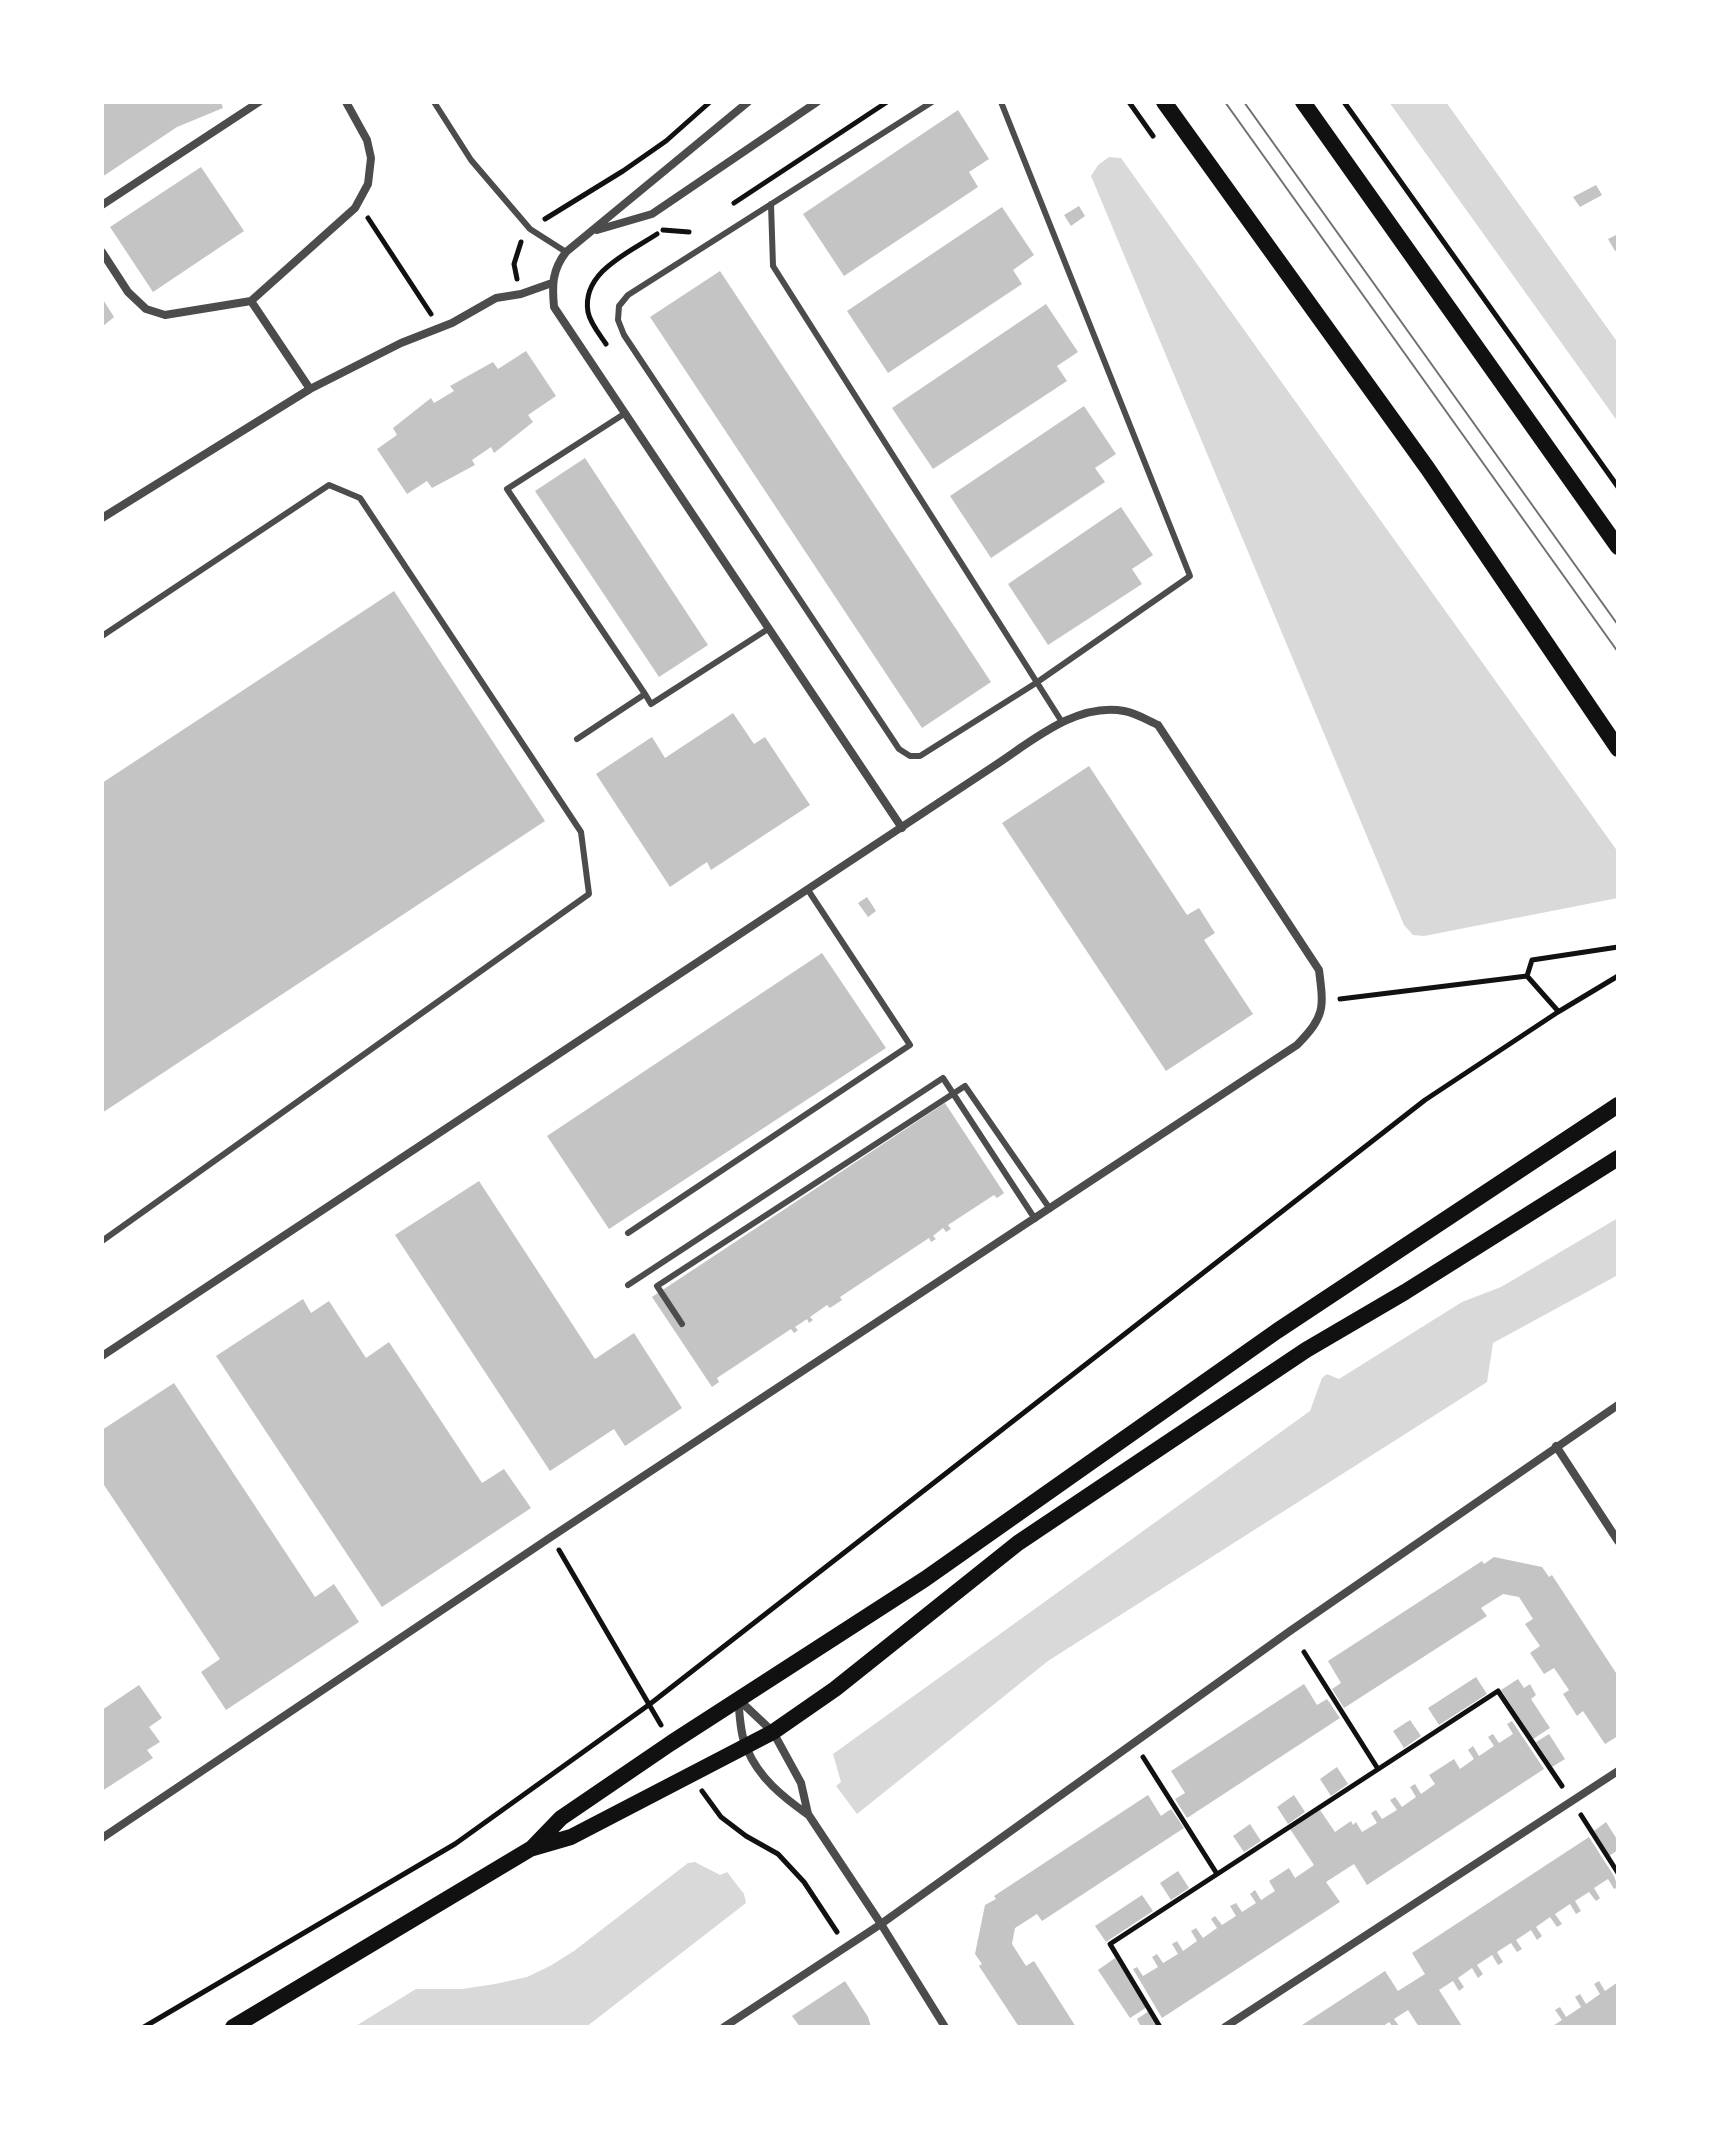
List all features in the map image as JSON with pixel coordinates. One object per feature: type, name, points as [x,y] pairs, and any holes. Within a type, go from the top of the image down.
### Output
[{"type":"main road","points":[[1164,102],[1428,469],[1618,749]]},
{"type":"main road","points":[[1303,102],[1618,547]]},
{"type":"main road","points":[[233,2027],[532,1848],[561,1818],[925,1579],[1277,1331],[1618,1105]]},
{"type":"main road","points":[[532,1848],[571,1837],[773,1732],[835,1689],[1018,1543],[1056,1517],[1306,1350],[1418,1285],[1618,1158]]},
{"type":"street","points":[[102,205],[259,102]]},
{"type":"street","points":[[102,252],[128,292],[146,309],[165,315],[251,301],[358,203],[368,184],[371,158],[367,140],[346,102]]},
{"type":"street","points":[[748,102],[566,252],[556,265],[552,283],[554,307],[902,828]]},
{"type":"street","points":[[593,232],[652,214],[817,102]]},
{"type":"street","points":[[104,513],[310,389],[496,298],[521,294],[552,283]]},
{"type":"street","points":[[251,301],[310,389]]},
{"type":"street","points":[[102,1356],[1062,722],[1101,710],[1123,710],[1158,725],[1319,970],[1323,1001],[1317,1025],[1297,1045],[551,1537],[102,1838]]},
{"type":"street","points":[[724,2027],[881,1924],[1133,1742],[1618,1405]]},
{"type":"street","points":[[1556,1446],[1618,1541]]},
{"type":"street","points":[[738,1699],[773,1732],[801,1783],[808,1814],[945,2027]]},
{"type":"street","points":[[738,1699],[746,1748],[761,1773],[780,1795],[808,1814]]},
{"type":"street","points":[[1225,2027],[1618,1771]]},
{"type":"lane","points":[[434,102],[471,160],[530,229],[566,252]]},
{"type":"lane","points":[[932,102],[628,295],[619,306],[618,320],[624,335],[899,749],[910,756],[920,756],[1036,683],[1190,576],[1001,102]]},
{"type":"lane","points":[[771,204],[773,266],[1062,722]]},
{"type":"lane","points":[[624,414],[507,489],[651,704],[768,629]]},
{"type":"lane","points":[[102,636],[329,485],[360,498],[581,832],[589,894],[102,1241]]},
{"type":"lane","points":[[577,739],[645,694]]},
{"type":"lane","points":[[628,1233],[910,1045],[808,890]]},
{"type":"lane","points":[[628,1285],[943,1078],[1035,1219]]},
{"type":"lane","points":[[682,1324],[657,1286],[965,1086],[1050,1209]]},
{"type":"path","points":[[515,274],[514,264],[521,241],[530,229],[666,141],[710,102]]},
{"type":"path","points":[[724,209],[887,102]]},
{"type":"path","points":[[1129,102],[1153,136]]},
{"type":"path","points":[[1344,102],[1618,487]]},
{"type":"path","points":[[358,203],[440,328]]},
{"type":"path","points":[[662,230],[686,234],[699,226]]},
{"type":"path","points":[[1527,976],[1532,960],[1618,947]]},
{"type":"path","points":[[1323,1001],[1527,976]]},
{"type":"path","points":[[1527,976],[1558,1012]]},
{"type":"path","points":[[144,2027],[455,1844],[650,1704],[1425,1100],[1618,976]]},
{"type":"path","points":[[551,1537],[671,1743]]},
{"type":"path","points":[[1304,1652],[1378,1769]]},
{"type":"path","points":[[1160,2027],[1110,1944],[1498,1691],[1618,1873]]},
{"type":"path","points":[[1133,1742],[1217,1874]]},
{"type":"path","points":[[691,1776],[721,1817],[778,1854],[847,1946]]},
{"type":"shaded area","points":[[1389,102],[1446,102],[1618,343],[1618,422]]},
{"type":"shaded area","points":[[1109,157],[1121,158],[1618,852],[1618,898],[1424,936],[1413,935],[1404,925],[1091,176],[1098,165]]},
{"type":"shaded area","points":[[1618,1218],[1618,1275],[1493,1343],[1487,1382],[1048,1661],[857,1814],[836,1786],[841,1782],[833,1754],[1310,1411],[1322,1378],[1327,1374],[1339,1379],[1462,1302],[1501,1287]]},
{"type":"shaded area","points":[[695,1862],[720,1875],[727,1872],[744,1894],[746,1903],[586,2027],[354,2027],[416,1989],[462,1989],[495,1984],[527,1977],[550,1966],[688,1863]]},
{"type":"building","points":[[102,102],[221,102],[223,108],[177,127],[102,177]]},
{"type":"building","points":[[958,110],[989,159],[969,172],[978,187],[844,276],[803,214]]},
{"type":"building","points":[[201,167],[244,231],[153,292],[110,227]]},
{"type":"building","points":[[1596,185],[1602,195],[1580,207],[1573,197]]},
{"type":"building","points":[[1079,206],[1085,216],[1071,226],[1064,215]]},
{"type":"building","points":[[1002,207],[1034,255],[1013,270],[1022,284],[888,373],[847,311]]},
{"type":"building","points":[[1618,234],[1618,250],[1615,251],[1608,239]]},
{"type":"building","points":[[720,271],[991,682],[922,728],[650,317]]},
{"type":"building","points":[[102,298],[114,317],[102,327]]},
{"type":"building","points":[[1046,304],[1078,352],[1057,366],[1067,381],[933,469],[892,408]]},
{"type":"building","points":[[526,351],[556,396],[528,415],[533,422],[494,453],[491,447],[472,460],[475,465],[432,488],[427,481],[407,494],[377,449],[397,435],[393,428],[431,398],[434,403],[454,391],[450,386],[493,362],[498,369]]},
{"type":"building","points":[[1084,406],[1116,454],[1095,468],[1105,482],[991,558],[950,496]]},
{"type":"building","points":[[585,458],[708,645],[659,677],[535,491]]},
{"type":"building","points":[[1121,507],[1153,555],[1132,569],[1142,584],[1048,645],[1008,584]]},
{"type":"building","points":[[394,591],[545,821],[102,1113],[102,783]]},
{"type":"building","points":[[733,713],[754,744],[765,737],[810,805],[711,870],[707,862],[670,887],[596,774],[652,737],[665,758]]},
{"type":"building","points":[[1089,766],[1187,915],[1199,908],[1215,933],[1204,940],[1253,1014],[1166,1071],[1002,823]]},
{"type":"building","points":[[867,897],[876,911],[868,917],[858,903]]},
{"type":"building","points":[[822,953],[886,1048],[609,1229],[547,1136]]},
{"type":"building","points":[[945,1103],[1004,1193],[997,1198],[994,1195],[948,1225],[951,1229],[946,1232],[943,1228],[933,1236],[936,1239],[931,1242],[929,1238],[840,1297],[842,1300],[830,1308],[827,1305],[810,1317],[813,1320],[809,1323],[807,1319],[795,1327],[798,1330],[794,1333],[791,1329],[717,1378],[719,1382],[712,1387],[652,1297]]},
{"type":"building","points":[[479,1181],[595,1359],[634,1333],[682,1408],[625,1446],[614,1429],[550,1471],[395,1235]]},
{"type":"building","points":[[303,1299],[311,1313],[329,1301],[366,1358],[389,1342],[482,1483],[504,1469],[531,1508],[382,1607],[216,1356]]},
{"type":"building","points":[[174,1383],[315,1597],[334,1584],[359,1622],[226,1710],[201,1672],[220,1659],[102,1482],[102,1430]]},
{"type":"building","points":[[1494,1557],[1542,1567],[1549,1577],[1552,1575],[1618,1676],[1618,1736],[1605,1744],[1583,1711],[1577,1716],[1563,1694],[1569,1690],[1554,1668],[1544,1674],[1530,1653],[1540,1646],[1525,1624],[1533,1619],[1519,1597],[1503,1594],[1481,1608],[1487,1616],[1344,1708],[1332,1689],[1341,1683],[1328,1661],[1482,1561],[1484,1564]]},
{"type":"building","points":[[1476,1677],[1487,1694],[1439,1725],[1428,1708]]},
{"type":"building","points":[[1518,1679],[1524,1688],[1530,1684],[1536,1695],[1531,1699],[1550,1728],[1533,1739],[1501,1690]]},
{"type":"building","points":[[1304,1684],[1317,1705],[1327,1699],[1340,1718],[1187,1818],[1175,1799],[1185,1793],[1171,1771]]},
{"type":"building","points":[[139,1685],[162,1718],[149,1727],[160,1742],[147,1750],[153,1758],[102,1791],[102,1710]]},
{"type":"building","points":[[1410,1720],[1421,1736],[1404,1748],[1393,1731]]},
{"type":"building","points":[[1512,1721],[1544,1769],[1367,1885],[1354,1864],[1326,1882],[1340,1902],[1162,2018],[1133,1969],[1137,1967],[1143,1976],[1158,1967],[1152,1957],[1157,1954],[1163,1963],[1178,1954],[1172,1944],[1177,1941],[1183,1951],[1197,1941],[1191,1931],[1196,1928],[1203,1938],[1217,1928],[1211,1919],[1215,1916],[1222,1925],[1236,1916],[1230,1906],[1236,1903],[1242,1912],[1256,1903],[1250,1894],[1255,1890],[1261,1900],[1275,1891],[1269,1881],[1289,1868],[1295,1878],[1314,1865],[1290,1829],[1320,1810],[1335,1832],[1351,1821],[1353,1825],[1356,1822],[1362,1832],[1377,1823],[1371,1813],[1376,1810],[1382,1819],[1397,1810],[1390,1800],[1395,1797],[1402,1807],[1416,1797],[1410,1787],[1415,1784],[1421,1794],[1435,1784],[1429,1775],[1454,1759],[1460,1769],[1474,1759],[1468,1750],[1473,1746],[1479,1756],[1494,1746],[1488,1737],[1493,1734],[1499,1743],[1513,1734],[1507,1724]]},
{"type":"building","points":[[1549,1734],[1565,1759],[1552,1767],[1536,1742]]},
{"type":"building","points":[[1337,1767],[1348,1784],[1331,1796],[1320,1779]]},
{"type":"building","points":[[1148,1795],[1161,1816],[1171,1809],[1184,1828],[1042,1921],[1037,1914],[1015,1928],[1012,1944],[1026,1966],[1034,1961],[1076,2027],[1019,2027],[979,1966],[982,1964],[975,1954],[985,1905],[996,1899],[994,1896]]},
{"type":"building","points":[[1294,1795],[1305,1812],[1288,1824],[1277,1807]]},
{"type":"building","points":[[1606,1822],[1618,1841],[1618,1850],[1609,1856],[1594,1831]]},
{"type":"building","points":[[1250,1824],[1261,1841],[1244,1852],[1233,1836]]},
{"type":"building","points":[[1589,1837],[1618,1887],[1614,1889],[1608,1879],[1594,1888],[1600,1898],[1596,1901],[1589,1892],[1575,1901],[1581,1911],[1576,1914],[1570,1904],[1555,1914],[1562,1924],[1557,1927],[1550,1917],[1536,1927],[1542,1936],[1537,1940],[1531,1930],[1516,1940],[1522,1949],[1517,1952],[1511,1943],[1497,1952],[1503,1962],[1498,1965],[1492,1955],[1477,1965],[1483,1974],[1478,1978],[1472,1968],[1458,1978],[1464,1987],[1459,1991],[1453,1981],[1439,1990],[1462,2026],[1419,2027],[1408,2010],[1394,2019],[1400,2027],[1393,2027],[1389,2022],[1382,2027],[1299,2027],[1385,1971],[1398,1991],[1425,1974],[1412,1953]]},
{"type":"building","points":[[1178,1871],[1189,1888],[1171,1900],[1160,1883]]},
{"type":"building","points":[[1142,1895],[1153,1911],[1106,1942],[1095,1926]]},
{"type":"building","points":[[1115,1958],[1147,2007],[1130,2018],[1098,1970]]},
{"type":"building","points":[[845,1981],[871,2027],[800,2027],[792,2016]]},
{"type":"building","points":[[1599,1981],[1605,1991],[1618,1982],[1618,2027],[1551,2027],[1562,2020],[1555,2010],[1560,2007],[1566,2017],[1581,2007],[1575,1997],[1580,1994],[1586,2004],[1600,1994],[1594,1984]]},
{"type":"building","points":[[1149,2011],[1160,2027],[1141,2027],[1137,2019]]},
{"type":"tram line","points":[[1225,102],[1618,652]]},
{"type":"tram line","points":[[1244,102],[1618,625]]}]
